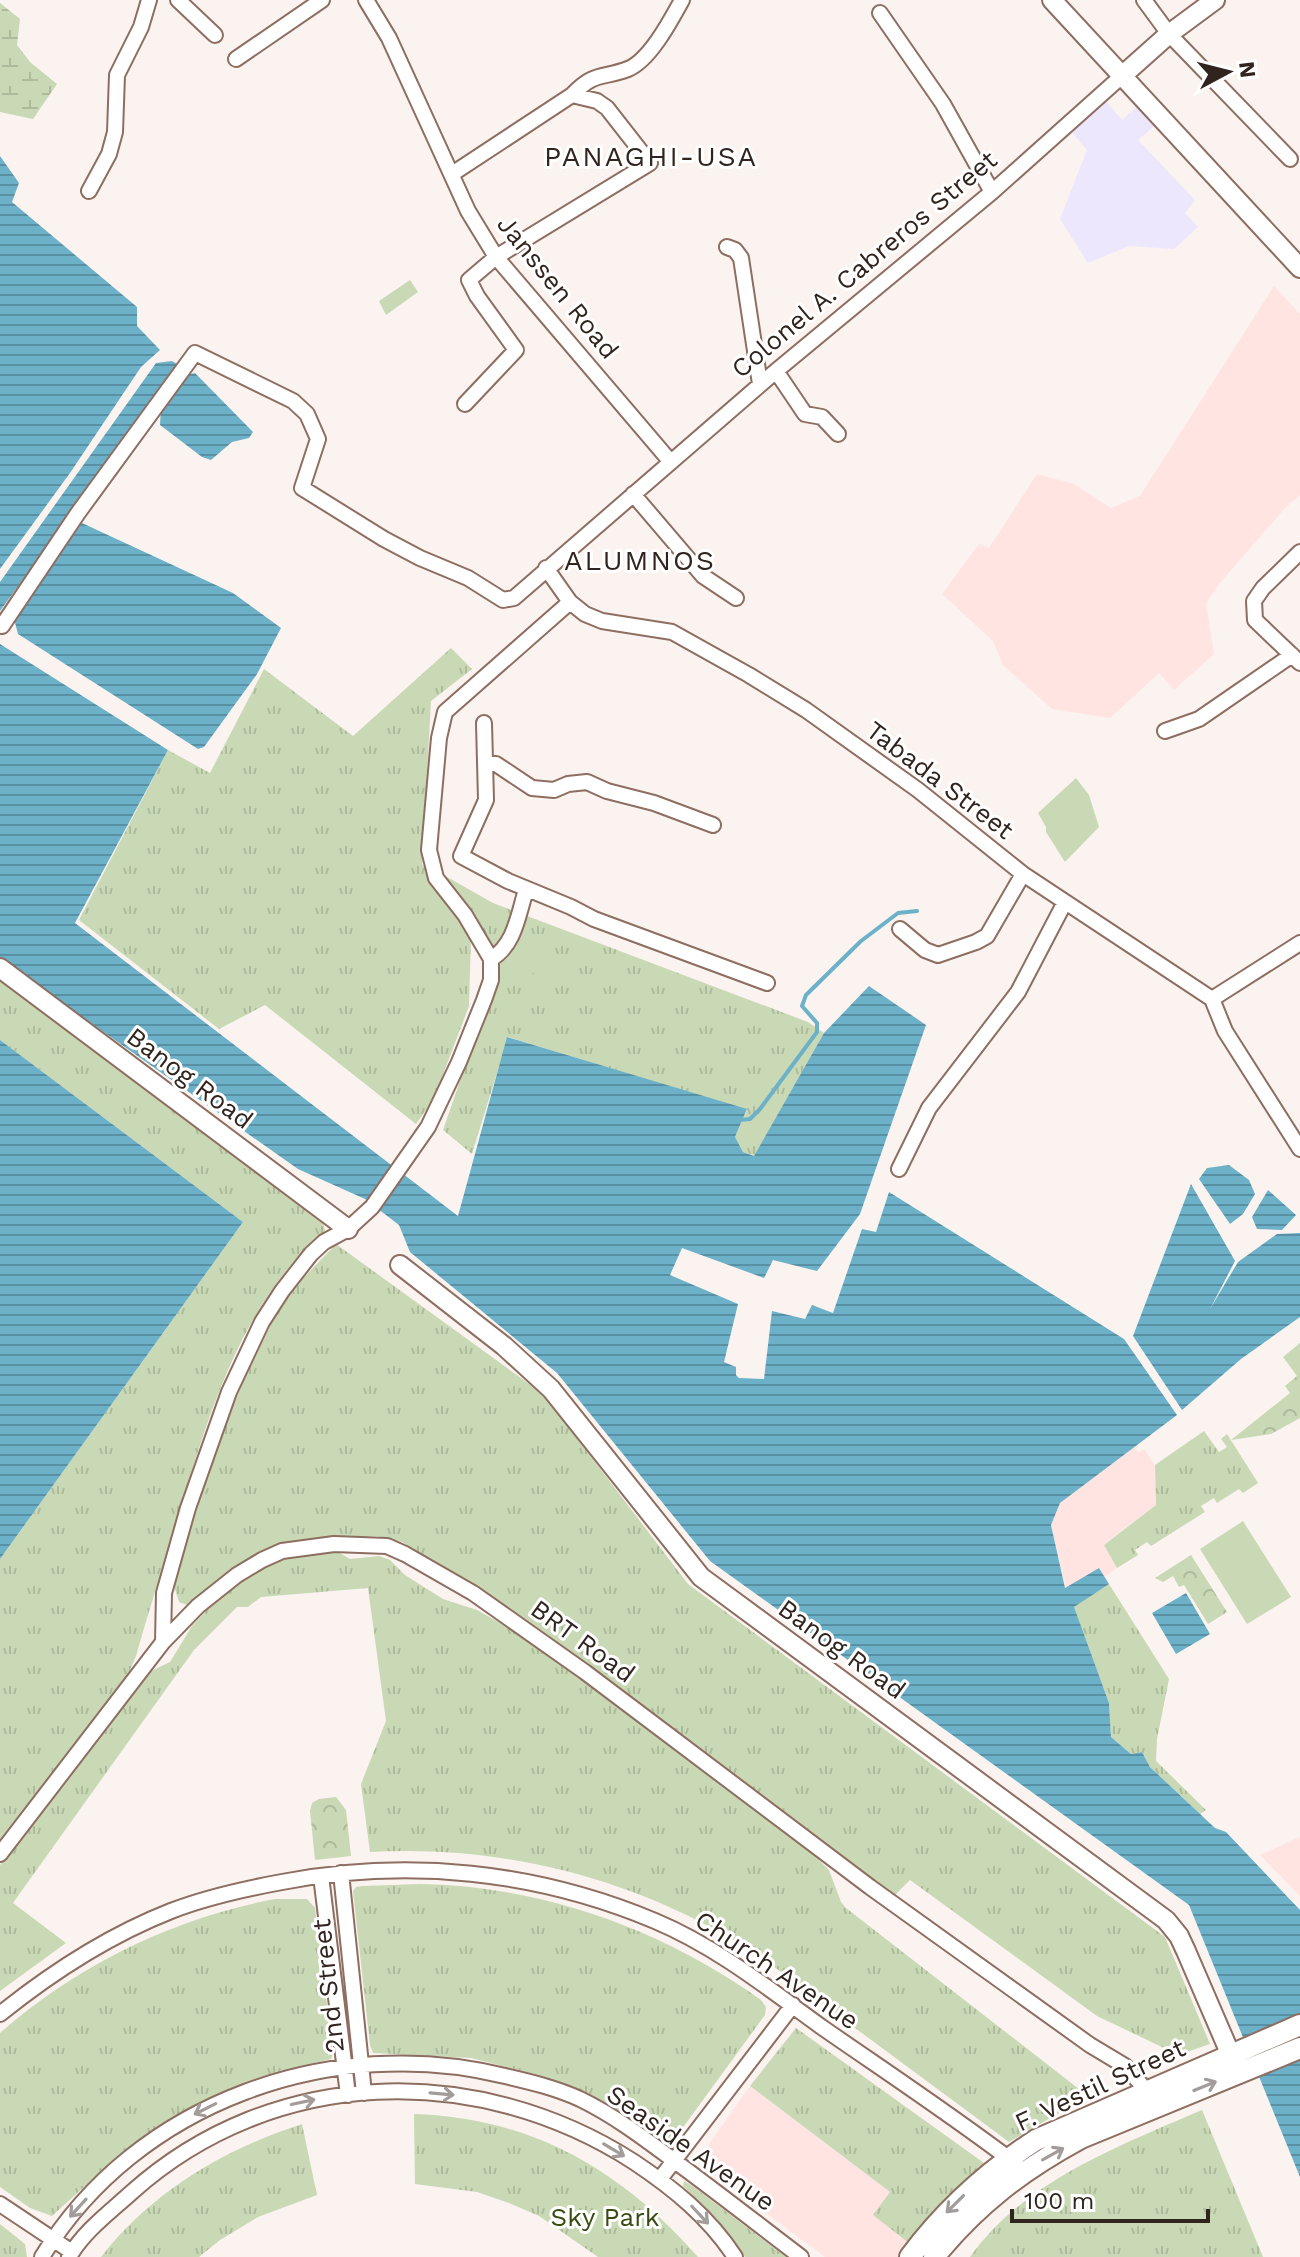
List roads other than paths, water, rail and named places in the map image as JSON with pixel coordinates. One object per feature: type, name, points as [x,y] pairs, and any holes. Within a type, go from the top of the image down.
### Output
[{"type":"main road","name":"F. Vestil Street","points":[[934,2257],[1036,2140],[1153,2098],[1243,2060],[1300,2025]]},
{"type":"main road","name":"F. Vestil Street","points":[[1243,2060],[1300,2048]]},
{"type":"main road","name":"F. Vestil Street","points":[[910,2257],[960,2199],[1016,2164]]},
{"type":"street","points":[[89,191],[109,154],[115,132],[117,75],[141,27],[149,0]]},
{"type":"street","points":[[178,0],[215,35]]},
{"type":"street","points":[[236,59],[322,0]]},
{"type":"street","name":"Janssen Road","points":[[366,0],[389,38],[468,211],[496,257],[670,461]]},
{"type":"street","points":[[452,174],[572,95],[586,81],[629,69],[640,61],[670,22],[682,0]]},
{"type":"street","points":[[1052,0],[1300,268]]},
{"type":"street","points":[[1144,0],[1169,34],[1290,159]]},
{"type":"street","name":"Colonel A. Cabreros Street","points":[[2,626],[78,513],[195,353],[293,401],[307,414],[318,439],[302,488],[420,558],[468,578],[503,600],[514,598],[760,384],[992,192],[1169,34],[1215,0]]},
{"type":"street","points":[[880,13],[943,104],[992,192]]},
{"type":"street","points":[[465,404],[516,350],[469,280],[496,257],[650,163],[607,108],[597,101],[572,95]]},
{"type":"street","points":[[727,247],[735,250],[741,258],[760,384]]},
{"type":"street","points":[[776,371],[805,414],[822,417],[838,434]]},
{"type":"street","points":[[633,494],[703,576],[736,598]]},
{"type":"street","points":[[1165,731],[1199,719],[1296,659],[1255,620],[1254,601],[1300,552]]},
{"type":"street","name":"Tabada Street","points":[[546,568],[570,602],[585,614],[602,621],[672,632],[773,688],[918,790],[1023,874],[1212,999]]},
{"type":"street","points":[[163,1642],[164,1593],[174,1556],[229,1392],[262,1322],[311,1254],[324,1242],[348,1229],[372,1207],[428,1127],[459,1062],[491,980],[491,959],[465,915],[436,878],[431,863],[429,850],[440,724],[445,712],[570,602]]},
{"type":"street","points":[[484,723],[486,800],[461,856],[526,890],[666,947],[767,983]]},
{"type":"street","points":[[485,764],[496,764],[532,788],[554,790],[568,784],[587,782],[607,791],[686,813],[713,825]]},
{"type":"street","points":[[900,929],[925,950],[938,955],[976,942],[987,936],[1023,874]]},
{"type":"street","points":[[491,959],[502,952],[508,943],[526,890]]},
{"type":"street","points":[[899,1169],[929,1108],[1018,992],[1065,902]]},
{"type":"street","points":[[1300,943],[1212,999],[1225,1031],[1300,1149]]},
{"type":"street","name":"Banog Road","points":[[0,968],[348,1229]]},
{"type":"street","name":"Banog Road","points":[[400,1265],[504,1346],[551,1389],[701,1577],[1166,1920],[1183,1944],[1243,2060]]},
{"type":"street","name":"BRT Road","points":[[0,1854],[163,1642],[198,1606],[237,1575],[282,1551],[334,1544],[387,1546],[473,1593],[585,1672],[870,1887],[1090,2045],[1125,2066],[1153,2098]]},
{"type":"street","name":"Church Avenue","points":[[0,2014],[86,1955],[168,1912],[199,1901],[250,1888],[341,1873],[390,1869],[477,1873],[542,1885],[598,1900],[656,1921],[701,1943],[1016,2164]]},
{"type":"street","name":"2nd Street","points":[[341,1873],[364,2093]]},
{"type":"street","name":"2nd Street","points":[[321,1876],[348,2095]]},
{"type":"street","points":[[660,2179],[793,2005]]},
{"type":"street","name":"Seaside Avenue","points":[[42,2257],[81,2204],[125,2163],[186,2119],[216,2103],[277,2079],[344,2066],[420,2062],[453,2065],[541,2084],[580,2099],[675,2161],[801,2257]]},
{"type":"street","name":"Seaside Avenue","points":[[70,2254],[91,2230],[162,2166],[195,2145],[271,2111],[306,2101],[364,2093],[448,2094],[522,2109],[566,2125],[609,2146],[660,2179],[697,2211],[735,2257]]},
{"type":"street","points":[[0,2204],[70,2254]]},
{"type":"water","points":[[0,156],[19,183],[12,202],[137,307],[137,326],[160,350],[141,367],[70,473],[0,569]]},
{"type":"water","points":[[172,361],[179,365],[0,611],[0,582],[156,363]]},
{"type":"water","points":[[195,373],[253,432],[249,438],[232,442],[211,460],[202,457],[160,425],[161,406],[186,375]]},
{"type":"water","points":[[82,523],[233,593],[281,628],[257,674],[204,747],[198,749],[18,634],[14,619]]},
{"type":"water","points":[[0,644],[168,750],[75,923],[458,1216],[507,1037],[747,1109],[735,1137],[743,1152],[754,1156],[824,1033],[869,986],[926,1025],[860,1214],[817,1271],[773,1260],[764,1278],[682,1248],[670,1275],[738,1304],[724,1362],[736,1367],[739,1378],[764,1379],[772,1311],[805,1319],[812,1305],[833,1313],[862,1229],[876,1232],[889,1192],[1124,1339],[1177,1415],[1060,1503],[1051,1525],[1065,1588],[1099,1568],[1109,1584],[1074,1607],[1109,1703],[1111,1737],[1131,1754],[1142,1752],[1150,1767],[1215,1828],[1226,1832],[1300,1910],[1300,2177],[1189,1905],[710,1561],[557,1373],[410,1252],[399,1225],[365,1199],[298,1169],[0,959]]},
{"type":"water","points":[[0,1040],[243,1222],[0,1559]]},
{"type":"water","points":[[1229,1165],[1249,1180],[1255,1194],[1243,1214],[1230,1224],[1199,1179],[1207,1168]]},
{"type":"water","points":[[1191,1184],[1235,1261],[1210,1309],[1238,1262],[1277,1234],[1300,1233],[1300,1317],[1241,1359],[1182,1410],[1133,1336]]},
{"type":"water","points":[[1268,1190],[1296,1215],[1282,1230],[1257,1229],[1252,1217]]},
{"type":"water","points":[[1186,1593],[1210,1634],[1176,1654],[1152,1613]]},
{"type":"waterway","points":[[740,1120],[750,1119],[760,1109],[817,1032],[817,1023],[802,1006],[806,995],[861,941],[898,913],[917,911]]},
{"type":"district","name":"PANAGHI-USA","points":[[651,156]]},
{"type":"district","name":"ALUMNOS","points":[[640,560]]},
{"type":"park label","name":"Sky Park","points":[[605,2217]]}]
